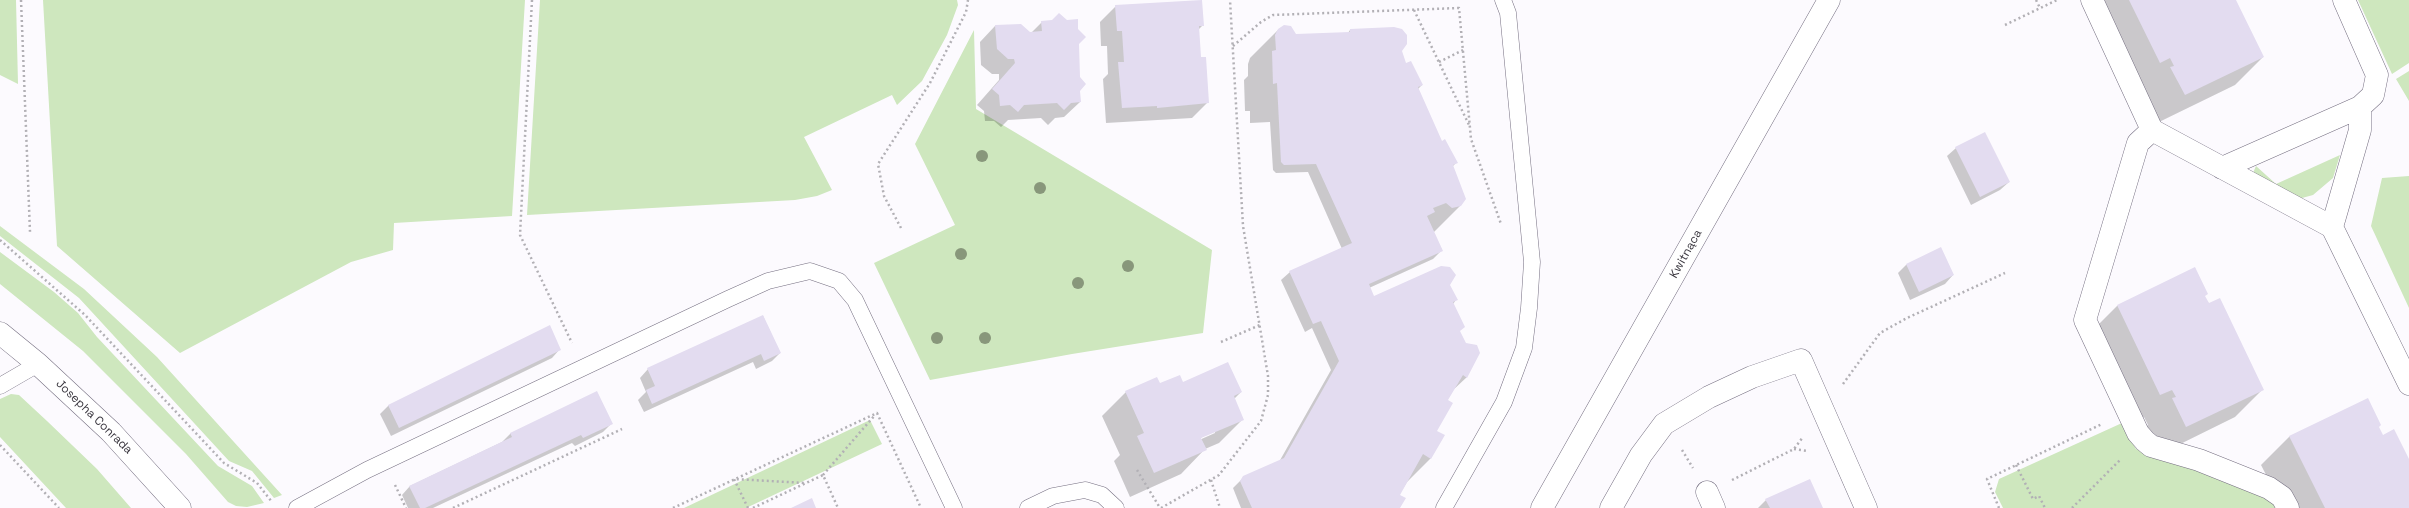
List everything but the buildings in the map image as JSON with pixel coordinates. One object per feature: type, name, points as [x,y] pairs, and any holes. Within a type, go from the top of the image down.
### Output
[{"type":"street","name":"Kwitnąca","points":[[1542,508],[1829,0]]},
{"type":"street","points":[[2092,0],[2152,130],[2332,227],[2409,384]]},
{"type":"street","points":[[2222,168],[2360,107],[2373,94],[2376,75],[2375,67],[2344,0]]},
{"type":"street","points":[[2332,227],[2360,130],[2360,107]]},
{"type":"street","points":[[2152,130],[2138,143],[2085,320],[2128,412],[2142,438],[2151,446],[2198,460],[2269,488],[2282,496],[2288,508]]},
{"type":"street","name":"Josepha Conrada","points":[[0,333],[38,364],[111,432],[180,508]]},
{"type":"street","points":[[1611,508],[1641,455],[1664,424],[1709,397],[1752,377],[1801,360],[1866,508]]},
{"type":"lane","points":[[1444,508],[1504,402],[1524,348],[1529,308],[1532,262],[1508,13],[1503,0]]},
{"type":"lane","points":[[297,508],[368,470],[728,299],[768,281],[810,271],[838,281],[856,300],[954,508]]},
{"type":"lane","points":[[0,386],[38,364]]},
{"type":"lane","points":[[1028,508],[1053,496],[1085,490],[1102,495],[1116,508]]},
{"type":"path","points":[[21,0],[30,232]]},
{"type":"path","points":[[532,0],[520,235],[574,346]]},
{"type":"path","points":[[901,228],[884,196],[878,164],[927,88],[966,12],[968,0]]},
{"type":"path","points":[[1137,470],[1161,508],[1219,475],[1261,421],[1268,389],[1260,325],[1243,226],[1230,0]]},
{"type":"path","points":[[2036,0],[2040,8]]},
{"type":"path","points":[[2005,25],[2057,0]]},
{"type":"path","points":[[1233,46],[1261,22],[1273,16],[1459,8],[1471,139],[1503,229]]},
{"type":"path","points":[[1414,10],[1470,126]]},
{"type":"path","points":[[1439,62],[1463,50]]},
{"type":"path","points":[[0,240],[84,315],[224,463],[257,483],[276,508]]},
{"type":"path","points":[[1711,500],[1794,449],[1823,412],[1880,333],[1907,318],[2005,272]]},
{"type":"path","points":[[1222,342],[1260,325]]},
{"type":"path","points":[[1999,508],[1987,479],[2128,412]]},
{"type":"path","points":[[753,508],[823,475],[877,413]]},
{"type":"path","points":[[673,508],[877,413]]},
{"type":"path","points":[[877,413],[921,508]]},
{"type":"path","points":[[453,508],[622,429]]},
{"type":"path","points":[[2072,508],[2142,438]]},
{"type":"path","points":[[0,445],[59,508]]},
{"type":"path","points":[[2016,465],[2032,499],[2039,496],[2044,508]]},
{"type":"path","points":[[823,475],[838,508]]},
{"type":"path","points":[[734,479],[806,483]]},
{"type":"path","points":[[734,479],[748,508]]},
{"type":"path","points":[[1210,480],[1220,508]]},
{"type":"green space","points":[[0,0],[16,0],[18,84],[0,75]]},
{"type":"green space","points":[[43,0],[525,0],[512,216],[394,223],[393,250],[351,262],[180,353],[57,246]]},
{"type":"green space","points":[[540,0],[957,0],[958,5],[947,35],[922,81],[897,105],[892,95],[804,137],[832,190],[817,196],[795,200],[527,215]]},
{"type":"green space","points":[[2358,0],[2409,0],[2409,63],[2392,74]]},
{"type":"green space","points":[[974,30],[976,109],[1212,250],[1203,333],[1072,354],[930,380],[874,263],[955,225],[915,144]]},
{"type":"green space","points":[[2409,71],[2409,101],[2396,79]]},
{"type":"green space","points":[[2340,155],[2333,178],[2313,195],[2302,198],[2289,196],[2253,173],[2256,166],[2276,184]]},
{"type":"green space","points":[[2409,176],[2409,308],[2371,226],[2382,178]]},
{"type":"green space","points":[[0,226],[84,289],[157,357],[282,495],[274,498],[252,471],[229,461],[79,298],[0,236]]},
{"type":"green space","points":[[0,252],[54,292],[78,313],[97,337],[218,466],[252,486],[264,503],[247,507],[236,506],[228,502],[186,454],[83,351],[0,284]]},
{"type":"green space","points":[[11,394],[19,395],[47,421],[97,469],[131,508],[66,508],[0,437],[0,399]]},
{"type":"green space","points":[[870,420],[882,444],[746,508],[684,508]]},
{"type":"green space","points":[[2122,423],[2136,449],[2272,497],[2277,508],[2003,508],[1995,492],[1999,479]]}]
